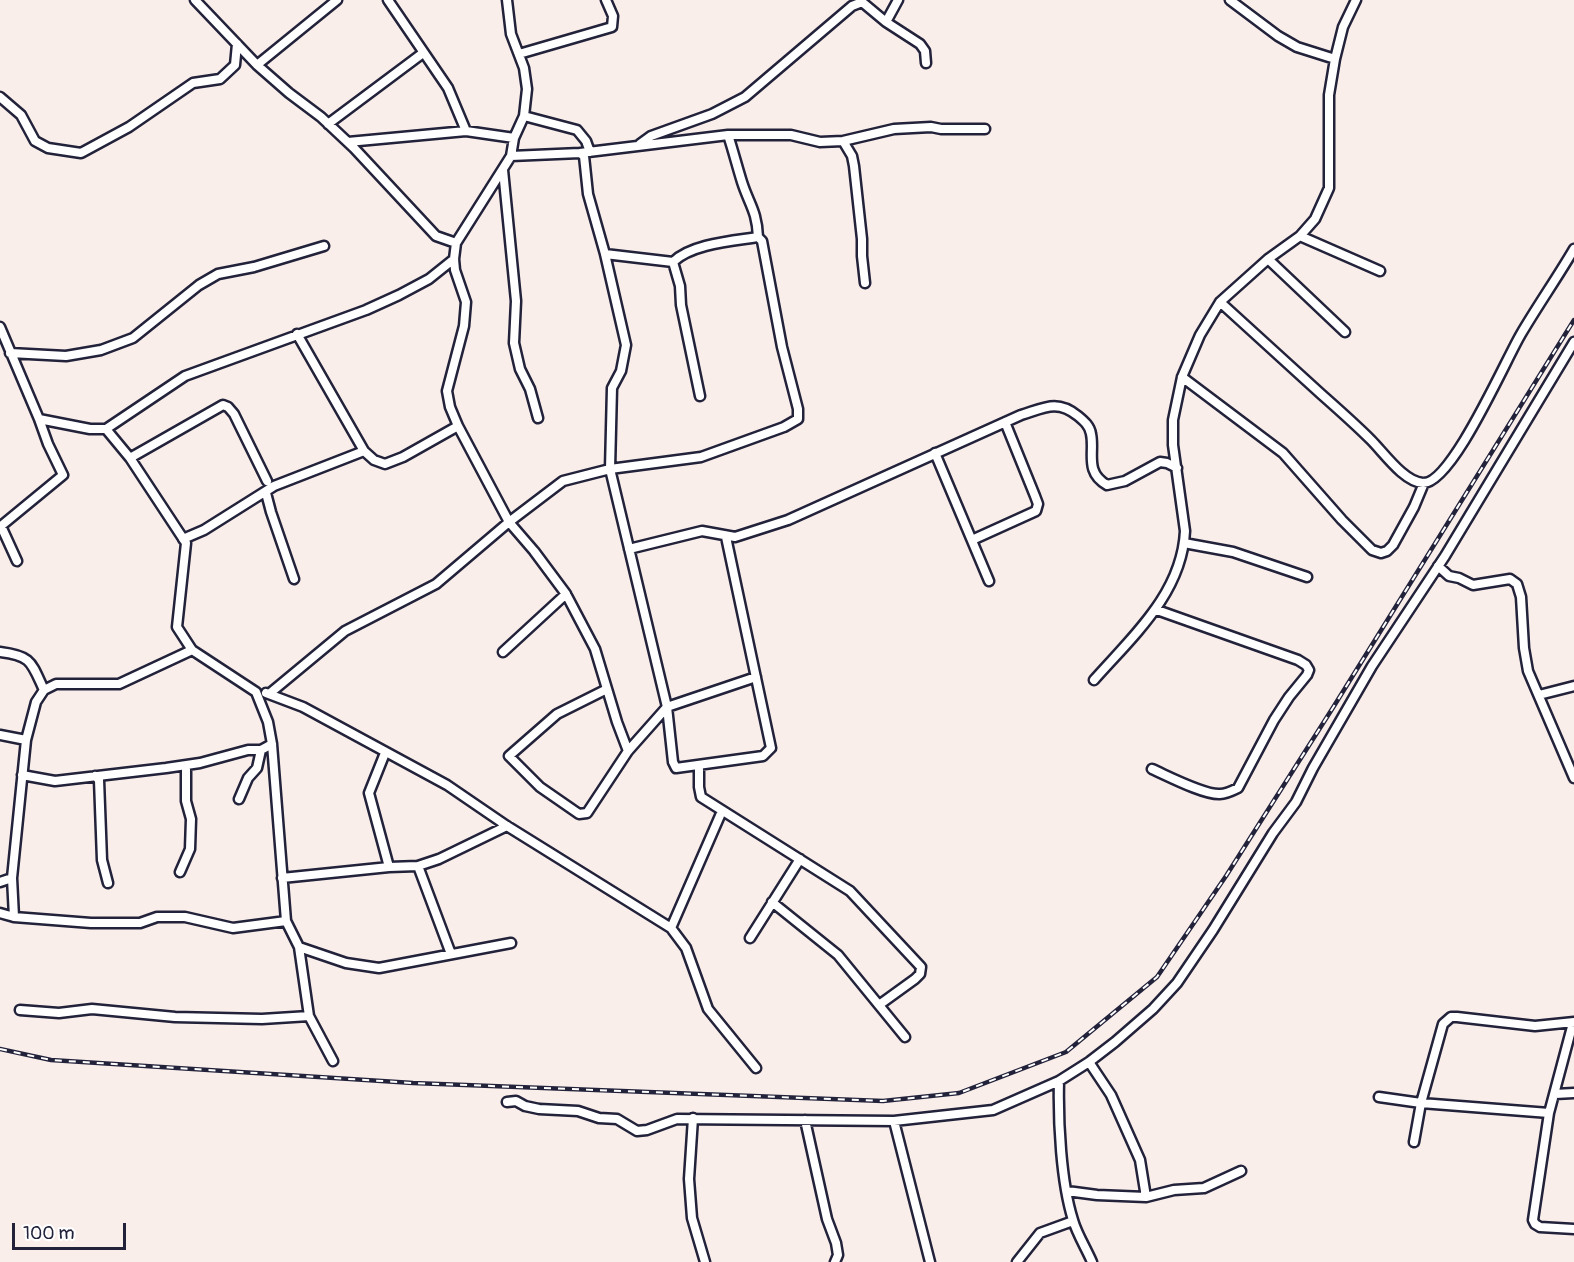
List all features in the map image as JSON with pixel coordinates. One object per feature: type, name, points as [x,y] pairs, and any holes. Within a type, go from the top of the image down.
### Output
[{"type":"street","points":[[195,0],[257,66],[348,142],[436,236],[456,243]]},
{"type":"street","points":[[257,66],[337,0]]},
{"type":"street","points":[[388,0],[448,88],[466,131]]},
{"type":"street","points":[[507,0],[511,34],[524,68],[527,89],[524,116],[514,138],[511,156],[456,243],[455,270],[466,302],[464,326],[447,391],[450,407],[458,426],[509,522],[566,594],[596,650],[628,751]]},
{"type":"street","points":[[519,54],[612,27],[613,16],[606,0]]},
{"type":"street","points":[[886,22],[898,0]]},
{"type":"street","points":[[1230,0],[1296,47],[1335,59]]},
{"type":"street","points":[[1094,680],[1157,610],[1178,570],[1185,531],[1173,445],[1173,420],[1182,377],[1200,335],[1220,302],[1268,260],[1300,236],[1315,219],[1329,188],[1329,95],[1343,27],[1356,0]]},
{"type":"street","points":[[638,146],[651,136],[712,114],[745,97],[858,3],[862,2],[876,15],[920,44],[925,51],[926,63]]},
{"type":"street","points":[[0,97],[21,115],[35,141],[48,148],[81,153],[129,127],[193,82],[220,79],[235,65],[237,44]]},
{"type":"street","points":[[328,124],[423,53]]},
{"type":"street","points":[[524,116],[577,130],[586,141],[584,156],[588,194],[605,254],[626,345],[621,371],[612,388],[610,470],[667,707],[673,762],[676,768],[763,756],[771,748],[726,537]]},
{"type":"street","points":[[511,156],[585,152],[728,135],[791,135],[820,142],[843,141],[894,129],[931,127],[985,129]]},
{"type":"street","points":[[348,142],[466,131],[514,138]]},
{"type":"street","points":[[269,694],[345,631],[436,584],[509,522],[563,481],[610,470],[701,457],[784,427],[798,419],[798,409],[782,347],[762,241],[758,237],[758,223],[751,201],[742,184],[728,135]]},
{"type":"street","points":[[843,141],[852,156],[854,166],[865,283]]},
{"type":"street","points":[[503,169],[516,301],[514,343],[520,369],[530,389],[538,418]]},
{"type":"street","points":[[1300,236],[1380,271]]},
{"type":"street","points":[[673,262],[680,255],[711,245],[758,237]]},
{"type":"street","points":[[10,353],[66,356],[101,350],[133,338],[199,285],[218,274],[254,267],[324,246]]},
{"type":"street","points":[[1220,302],[1371,439],[1400,471],[1424,483],[1439,475],[1461,446],[1485,406],[1520,336],[1574,249]]},
{"type":"street","points":[[605,254],[673,262]]},
{"type":"street","points":[[39,419],[90,429],[106,429],[185,376],[399,296],[429,279],[454,259]]},
{"type":"street","points":[[1268,260],[1345,332]]},
{"type":"street","points":[[673,262],[680,286],[681,305],[700,396]]},
{"type":"street","points":[[0,327],[63,475],[0,526],[17,561]]},
{"type":"street","points":[[297,334],[364,451],[374,460],[385,464],[404,457],[458,426]]},
{"type":"street","points":[[507,1102],[516,1101],[539,1109],[578,1111],[598,1118],[617,1119],[637,1131],[647,1130],[677,1119],[693,1118],[894,1122],[993,1110],[1059,1081],[1089,1062],[1153,1009],[1177,983],[1213,930],[1296,802],[1372,666],[1438,566],[1574,342]]},
{"type":"street","points":[[1182,377],[1283,453],[1372,550],[1381,553],[1393,545],[1424,483]]},
{"type":"street","points":[[130,458],[223,405],[234,414],[267,481]]},
{"type":"street","points":[[629,549],[702,531],[735,537],[788,520],[1021,415],[1054,405],[1066,407],[1087,424],[1092,435],[1091,459],[1096,476],[1107,485],[1125,481],[1160,462],[1177,468]]},
{"type":"street","points":[[972,540],[1036,511],[1038,504],[1005,422]]},
{"type":"street","points":[[106,429],[130,458],[186,543],[177,627],[192,650],[256,692],[269,694],[303,707],[447,785],[507,826],[670,928],[686,948],[708,1009],[756,1068]]},
{"type":"street","points":[[183,539],[204,530],[274,486],[364,451]]},
{"type":"street","points":[[935,453],[989,581]]},
{"type":"street","points":[[266,493],[294,579]]},
{"type":"street","points":[[1184,543],[1233,552],[1306,577]]},
{"type":"street","points":[[1438,566],[1449,576],[1473,585],[1510,579],[1517,584],[1521,597],[1524,648],[1528,671],[1574,777]]},
{"type":"street","points":[[503,652],[566,594]]},
{"type":"street","points":[[1152,769],[1209,793],[1220,795],[1238,788],[1274,720],[1309,670],[1298,660],[1157,610]]},
{"type":"street","points":[[14,917],[12,878],[26,740],[36,702],[44,690],[56,684],[119,684],[192,650]]},
{"type":"street","points":[[0,652],[22,655],[33,665],[44,690]]},
{"type":"street","points":[[607,689],[557,714],[509,756],[540,788],[579,814],[586,813],[628,751],[667,707],[756,677]]},
{"type":"street","points":[[1539,694],[1574,686]]},
{"type":"street","points":[[256,692],[268,722],[272,744],[286,921],[298,947],[309,1016],[333,1061]]},
{"type":"street","points":[[0,735],[26,740]]},
{"type":"street","points":[[22,775],[55,781],[200,764],[248,750],[261,750],[272,744]]},
{"type":"street","points":[[239,799],[248,778],[257,768],[261,750]]},
{"type":"street","points":[[385,753],[369,793],[389,867]]},
{"type":"street","points":[[180,872],[190,849],[191,819],[186,801],[186,765]]},
{"type":"street","points":[[699,766],[701,797],[800,859],[830,881],[850,891],[921,967],[920,974],[879,1005]]},
{"type":"street","points":[[95,776],[99,780],[102,860],[108,883]]},
{"type":"street","points":[[670,928],[722,811]]},
{"type":"street","points":[[282,878],[418,866],[458,850],[507,826]]},
{"type":"street","points":[[750,938],[800,859]]},
{"type":"street","points":[[418,866],[451,954]]},
{"type":"street","points":[[0,882],[12,878]]},
{"type":"street","points":[[772,903],[838,955],[905,1037]]},
{"type":"street","points":[[0,913],[14,917],[91,923],[140,923],[157,917],[185,917],[233,928],[286,921]]},
{"type":"street","points":[[298,947],[346,963],[379,968],[511,943]]},
{"type":"street","points":[[20,1010],[59,1013],[92,1009],[175,1017],[262,1019],[309,1016]]},
{"type":"street","points":[[1414,1142],[1421,1103],[1443,1024],[1447,1019],[1457,1017],[1534,1026],[1573,1022],[1549,1113],[1533,1220],[1540,1227],[1574,1229]]},
{"type":"street","points":[[1089,1062],[1111,1095],[1140,1160],[1146,1197]]},
{"type":"street","points":[[1059,1081],[1058,1110],[1067,1191],[1073,1221],[1092,1262]]},
{"type":"street","points":[[1555,1094],[1574,1094]]},
{"type":"street","points":[[1379,1097],[1421,1103],[1549,1113]]},
{"type":"street","points":[[693,1118],[689,1189],[692,1218],[705,1262]]},
{"type":"street","points":[[805,1120],[827,1219],[836,1243],[838,1255],[835,1262]]},
{"type":"street","points":[[894,1122],[930,1262]]},
{"type":"street","points":[[1067,1191],[1146,1197],[1174,1190],[1204,1188],[1241,1171]]},
{"type":"street","points":[[1017,1262],[1040,1233],[1073,1221]]},
{"type":"railway","points":[[0,1049],[51,1060],[413,1083],[883,1101],[959,1093],[1066,1052],[1157,977],[1226,876],[1334,706],[1574,320]]}]
